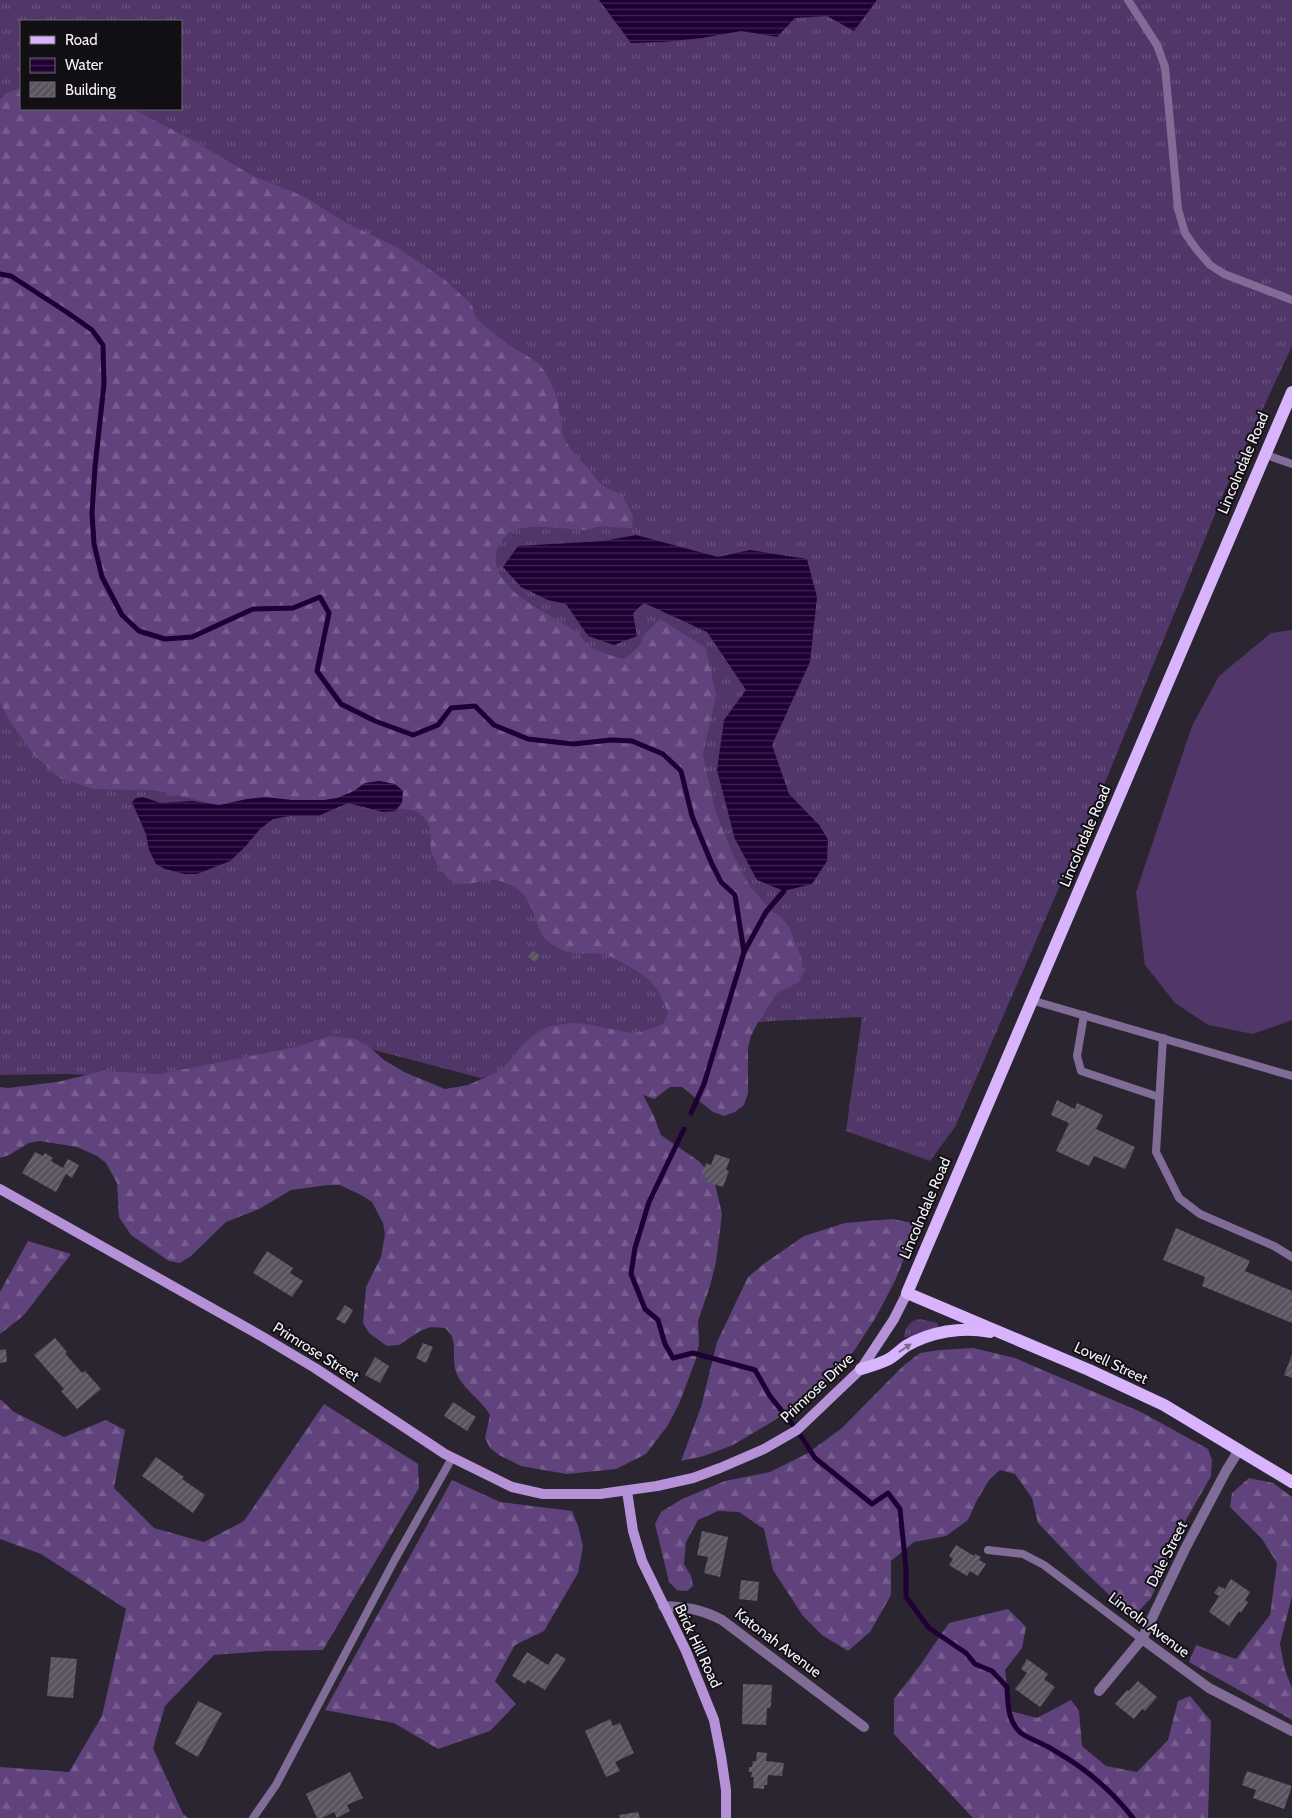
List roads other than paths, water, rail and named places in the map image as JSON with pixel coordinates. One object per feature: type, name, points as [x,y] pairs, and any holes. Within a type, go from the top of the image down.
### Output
[{"type":"main road","name":"Lincolndale Road","points":[[907,1293],[1292,392]]},
{"type":"main road","name":"Primrose Street","points":[[0,1189],[315,1368],[452,1458],[512,1487],[543,1494],[600,1494],[627,1491]]},
{"type":"main road","name":"Lovell Street","points":[[907,1293],[1089,1370],[1164,1405],[1292,1482]]},
{"type":"main road","name":"Primrose Drive","points":[[627,1491],[692,1478],[764,1449],[797,1430],[861,1370],[894,1319],[907,1293]]},
{"type":"main road","points":[[861,1370],[888,1360],[918,1340],[939,1334],[962,1330],[985,1331],[1014,1338]]},
{"type":"main road","name":"Brick Hill Road","points":[[627,1491],[633,1531],[642,1561],[686,1651],[714,1720],[723,1773],[726,1818]]},
{"type":"street","name":"Dale Street","points":[[1099,1691],[1142,1639],[1185,1549],[1226,1471],[1240,1450]]},
{"type":"street","name":"Katonah Avenue","points":[[663,1606],[687,1607],[704,1611],[722,1620],[864,1727]]},
{"type":"street","name":"Lincoln Avenue","points":[[1142,1639],[1209,1688],[1292,1731]]},
{"type":"lane","points":[[1128,0],[1157,45],[1165,67],[1178,209],[1186,234],[1210,265],[1224,274],[1292,300]]},
{"type":"lane","points":[[1264,454],[1292,464]]},
{"type":"lane","points":[[1032,1000],[1292,1076]]},
{"type":"lane","points":[[1084,1015],[1077,1056],[1081,1071],[1159,1097]]},
{"type":"lane","points":[[1163,1038],[1156,1152],[1179,1198],[1200,1214],[1274,1246],[1292,1257]]},
{"type":"lane","points":[[253,1818],[276,1785],[394,1561],[452,1458]]},
{"type":"lane","name":"Lincoln Avenue","points":[[988,1550],[1023,1554],[1044,1565],[1142,1639]]},
{"type":"water","points":[[599,0],[877,0],[854,31],[827,16],[795,18],[777,37],[741,31],[702,38],[631,43]]},
{"type":"water","points":[[636,535],[718,557],[750,550],[807,559],[817,597],[810,662],[772,745],[789,794],[820,826],[828,840],[827,861],[812,884],[784,891],[757,880],[735,839],[717,770],[724,720],[746,690],[707,632],[644,603],[633,613],[637,636],[614,645],[588,636],[566,604],[548,600],[521,587],[503,567],[518,546],[603,541]]},
{"type":"water","points":[[379,781],[395,784],[403,791],[402,803],[395,811],[383,812],[348,803],[318,816],[289,816],[273,819],[260,829],[230,861],[197,874],[184,874],[165,869],[156,864],[149,850],[146,834],[132,802],[136,798],[143,797],[161,803],[192,801],[219,805],[265,797],[292,800],[324,800],[337,798],[354,791],[365,783]]},
{"type":"waterway","points":[[0,274],[11,276],[68,313],[92,330],[103,345],[104,384],[92,513],[94,544],[102,577],[122,615],[139,631],[165,639],[192,637],[253,609],[293,608],[320,597],[329,613],[317,671],[341,704],[375,721],[413,735],[438,725],[451,708],[475,706],[494,725],[528,739],[573,744],[611,740],[632,741],[663,754],[681,771],[692,816],[711,862],[721,882],[735,895],[744,952]]},
{"type":"waterway","points":[[691,1113],[704,1084],[744,952],[766,912],[784,891]]},
{"type":"waterway","points":[[684,1129],[649,1202],[635,1248],[631,1274],[645,1309],[658,1320],[665,1344],[673,1358],[693,1353],[755,1370],[770,1396],[797,1430],[815,1458],[872,1504],[888,1493],[900,1509],[906,1569],[906,1597],[929,1628],[966,1653],[975,1664],[992,1671],[1007,1687],[1011,1717],[1016,1728],[1021,1733],[1066,1758],[1087,1773],[1107,1789],[1133,1818]]}]
